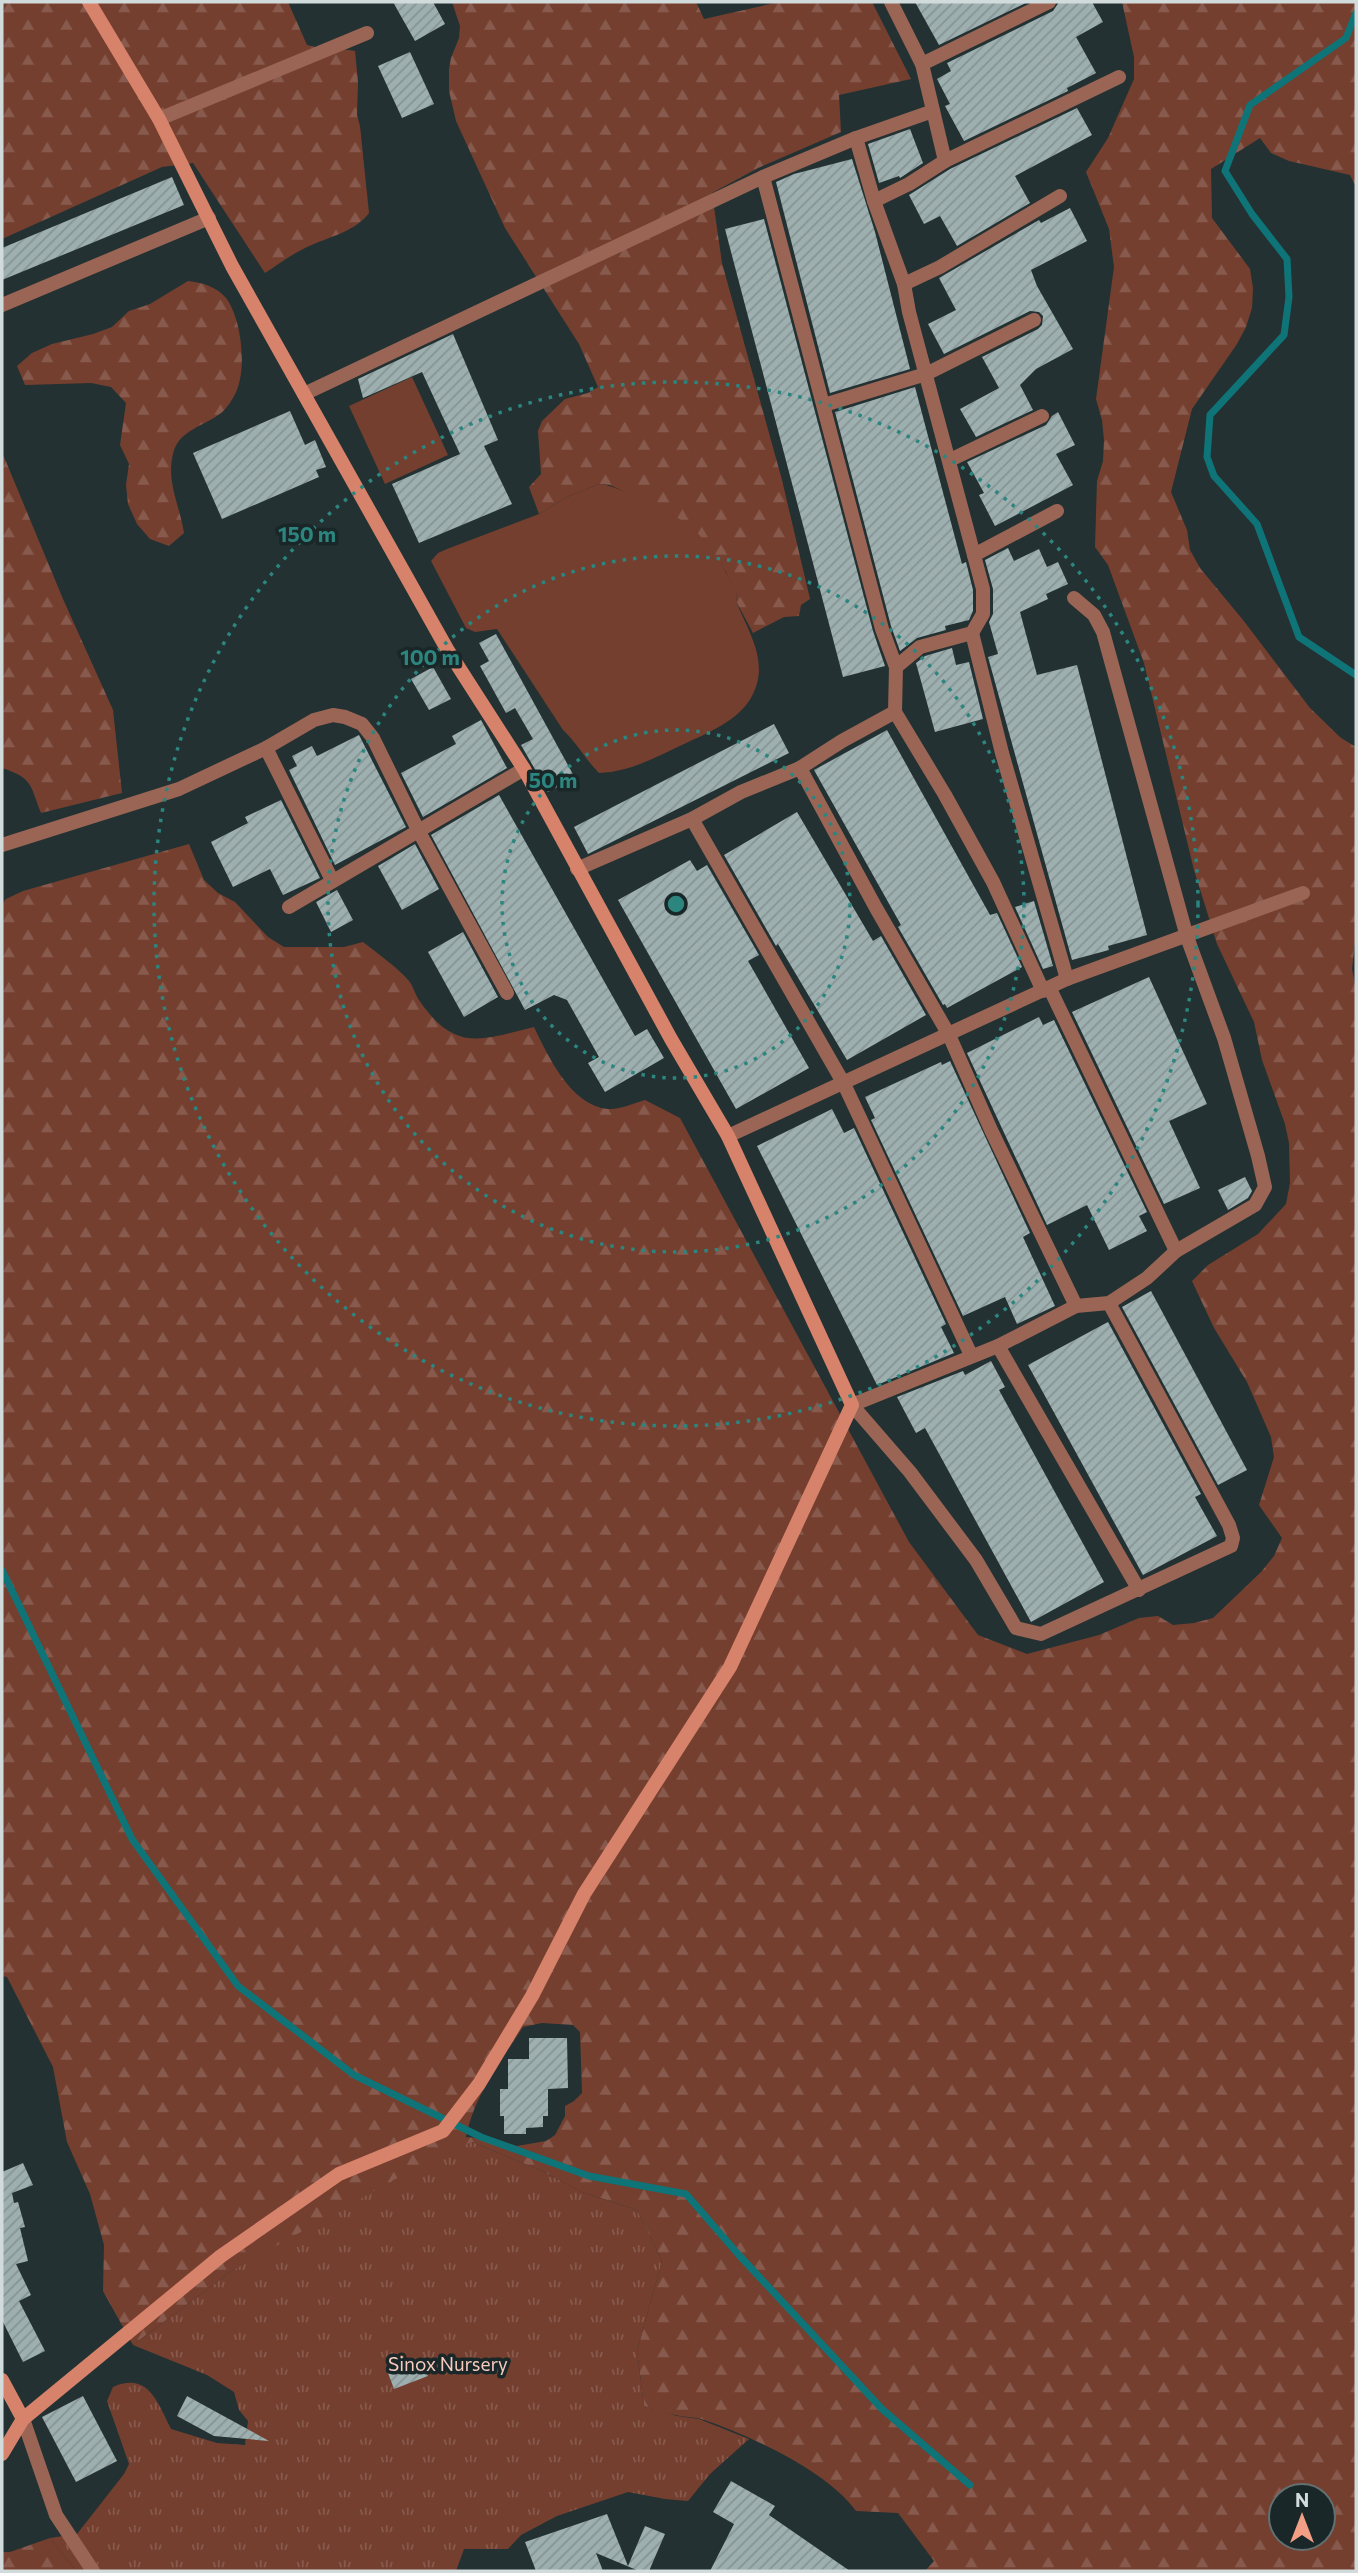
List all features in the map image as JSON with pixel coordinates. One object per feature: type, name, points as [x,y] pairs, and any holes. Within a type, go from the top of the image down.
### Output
[{"type":"street","points":[[89,2],[159,119],[232,266],[447,649],[524,769],[577,869],[728,1136],[852,1405],[910,1472],[976,1560],[1016,1628],[1041,1634],[1231,1546],[1234,1538],[1109,1303]]},
{"type":"street","points":[[891,2],[922,64],[945,161]]},
{"type":"street","points":[[922,64],[1049,2]]},
{"type":"street","points":[[159,119],[367,33]]},
{"type":"street","points":[[874,201],[909,184],[945,161],[1119,77]]},
{"type":"street","points":[[304,394],[763,177],[856,138],[933,111]]},
{"type":"street","points":[[856,138],[874,201],[904,284],[983,589],[984,614],[972,633],[920,647],[896,667]]},
{"type":"street","points":[[763,177],[882,629],[896,667],[895,712],[993,882],[1176,1251]]},
{"type":"street","points":[[904,284],[951,261],[1060,196]]},
{"type":"street","points":[[2,305],[209,218]]},
{"type":"street","points":[[824,405],[926,374],[1034,320]]},
{"type":"street","points":[[950,460],[1042,416]]},
{"type":"street","points":[[974,555],[1057,511]]},
{"type":"street","points":[[2,2454],[23,2419],[221,2256],[339,2174],[443,2131],[479,2084],[533,1996],[584,1894],[730,1667],[852,1405],[998,1346],[1076,1306],[1109,1303],[1147,1278],[1176,1251],[1255,1205],[1265,1187],[1258,1156],[1223,1038],[1187,937],[1103,632],[1094,615],[1074,598]]},
{"type":"street","points":[[972,633],[1002,753],[1067,979]]},
{"type":"street","points":[[577,869],[692,819],[741,792],[800,768],[895,712]]},
{"type":"street","points":[[2,845],[179,789],[266,748],[313,720],[333,715],[345,717],[362,724],[373,738],[418,830],[508,993]]},
{"type":"street","points":[[266,748],[332,880]]},
{"type":"street","points":[[800,768],[949,1035],[991,1130],[1076,1306]]},
{"type":"street","points":[[289,907],[524,769]]},
{"type":"street","points":[[692,819],[844,1084],[971,1355]]},
{"type":"street","points":[[728,1136],[1067,979],[1303,893]]},
{"type":"street","points":[[998,1346],[1139,1590]]},
{"type":"street","points":[[2,2380],[23,2419],[56,2515],[93,2571]]},
{"type":"green space","points":[[2,2],[288,2],[307,45],[355,51],[357,115],[369,213],[356,225],[301,250],[265,273],[193,163],[162,167],[2,239]]},
{"type":"green space","points":[[452,2],[696,2],[704,19],[779,2],[872,2],[911,79],[839,95],[841,132],[758,168],[712,193],[722,263],[782,480],[810,599],[801,605],[799,616],[784,617],[753,633],[737,603],[736,592],[726,572],[693,529],[610,485],[599,484],[567,497],[539,514],[529,487],[541,474],[538,431],[542,421],[565,399],[588,393],[598,387],[579,344],[505,228],[456,121],[449,91],[449,69],[460,26]]},
{"type":"green space","points":[[1122,2],[1356,2],[1356,187],[1350,175],[1289,161],[1271,153],[1260,138],[1211,169],[1212,218],[1250,269],[1252,308],[1237,344],[1192,409],[1171,492],[1187,530],[1190,550],[1200,568],[1310,708],[1341,738],[1356,747],[1356,932],[1352,969],[1356,989],[1356,2571],[925,2571],[934,2561],[898,2513],[856,2511],[843,2496],[807,2468],[763,2444],[701,2419],[644,2406],[637,2351],[662,2261],[637,2210],[582,2192],[542,2171],[472,2142],[233,2270],[133,2345],[103,2291],[104,2245],[90,2194],[67,2142],[53,2067],[7,1977],[2,1976],[2,904],[6,899],[23,891],[189,844],[204,880],[218,893],[235,902],[268,937],[284,947],[344,947],[363,942],[404,976],[432,1017],[457,1035],[484,1038],[534,1027],[562,1078],[583,1099],[608,1109],[645,1100],[680,1118],[909,1542],[978,1635],[1027,1654],[1099,1635],[1139,1618],[1158,1616],[1173,1625],[1213,1618],[1274,1556],[1282,1538],[1259,1505],[1274,1457],[1271,1437],[1247,1382],[1214,1328],[1192,1281],[1208,1265],[1258,1234],[1286,1204],[1290,1183],[1289,1143],[1262,1060],[1254,1022],[1217,944],[1194,870],[1144,663],[1108,565],[1095,547],[1097,481],[1103,461],[1104,440],[1096,399],[1114,267],[1109,229],[1086,172],[1108,138],[1134,79],[1134,57]],"holes":[[[542,2023],[573,2025],[580,2032],[582,2093],[565,2106],[565,2116],[555,2135],[546,2141],[517,2146],[493,2139],[466,2137],[481,2093],[523,2027]]]},
{"type":"green space","points":[[188,281],[213,288],[226,298],[232,307],[241,346],[241,374],[234,396],[224,410],[186,434],[176,446],[171,474],[184,533],[169,546],[150,539],[137,524],[128,504],[126,485],[129,464],[120,445],[126,403],[111,387],[91,383],[25,385],[17,366],[32,353],[52,344],[112,327],[129,311],[150,304]]},
{"type":"green space","points":[[412,377],[448,455],[385,484],[349,406]]},
{"type":"green space","points":[[2,452],[113,710],[122,793],[41,813],[25,779],[2,768]]},
{"type":"green space","points":[[599,484],[648,502],[694,529],[723,568],[736,591],[738,606],[753,639],[759,673],[757,684],[746,705],[722,725],[643,763],[599,773],[563,730],[497,629],[475,632],[466,628],[431,561],[438,553],[539,514],[567,497]]},
{"type":"green space","name":"Sinox Nursery","points":[[472,2142],[542,2171],[582,2192],[637,2210],[662,2261],[637,2351],[644,2406],[677,2416],[699,2419],[749,2439],[710,2474],[688,2501],[628,2492],[557,2516],[521,2535],[508,2549],[464,2549],[456,2571],[76,2571],[50,2538],[77,2534],[129,2464],[107,2401],[113,2387],[135,2383],[144,2387],[151,2393],[171,2429],[217,2443],[245,2445],[248,2421],[239,2410],[234,2392],[207,2375],[133,2345],[233,2270],[431,2159]]},
{"type":"green space","points":[[50,2538],[76,2571],[2,2571],[2,2552],[10,2552]]},
{"type":"building","points":[[393,2],[433,2],[445,24],[415,41]]},
{"type":"building","points":[[915,2],[1028,2],[939,45]]},
{"type":"building","points":[[1059,2],[1092,2],[1103,22],[1076,37],[1096,73],[1067,88],[1068,91],[964,141],[945,106],[950,104],[937,79],[951,71],[947,63],[1053,11]]},
{"type":"building","points":[[410,52],[434,104],[402,118],[378,66]]},
{"type":"building","points":[[1077,108],[1092,135],[1015,176],[1030,203],[957,246],[940,216],[924,224],[909,195],[950,169]]},
{"type":"building","points":[[910,129],[923,163],[900,178],[899,176],[879,183],[868,144]]},
{"type":"building","points":[[852,159],[875,232],[910,369],[830,393],[776,182],[794,174]]},
{"type":"building","points":[[172,177],[184,205],[2,280],[2,248]]},
{"type":"building","points":[[1070,208],[1087,241],[1031,270],[1037,286],[1073,349],[1036,369],[1020,385],[1033,410],[976,437],[960,409],[999,388],[982,357],[1038,329],[1042,325],[1043,316],[1039,312],[1030,311],[944,354],[928,324],[956,310],[939,278],[1039,220],[1041,223]]},
{"type":"building","points":[[764,219],[873,631],[885,666],[843,677],[725,229]]},
{"type":"building","points":[[453,334],[498,440],[484,446],[512,504],[419,543],[392,484],[460,454],[422,372],[363,398],[358,379]]},
{"type":"building","points":[[915,387],[962,564],[966,562],[973,590],[973,611],[969,620],[945,626],[946,630],[917,638],[900,651],[891,626],[835,412]]},
{"type":"building","points":[[290,411],[305,445],[315,440],[326,467],[316,470],[319,477],[222,519],[193,453]]},
{"type":"building","points":[[1058,412],[1075,445],[1056,454],[1073,485],[995,526],[979,495],[984,493],[967,462],[1046,425]]},
{"type":"building","points":[[1008,548],[1014,561],[1039,549],[1047,567],[1058,562],[1068,584],[1046,594],[1048,599],[1020,612],[1037,675],[1077,665],[1147,935],[1108,946],[1109,950],[1072,960],[988,657],[998,654],[989,622],[993,614],[993,589],[985,560]]},
{"type":"building","points":[[496,634],[575,778],[548,792],[521,745],[533,739],[515,708],[506,713],[480,666],[489,661],[479,643]]},
{"type":"building","points":[[952,648],[956,665],[969,662],[983,719],[935,732],[916,663],[925,656]]},
{"type":"building","points":[[433,667],[451,699],[429,710],[411,679]]},
{"type":"building","points":[[481,720],[507,768],[423,817],[401,773],[456,744],[452,736]]},
{"type":"building","points":[[774,724],[789,753],[588,854],[574,827]]},
{"type":"building","points":[[887,730],[990,915],[997,913],[1022,967],[947,1008],[898,927],[901,925],[814,770]]},
{"type":"building","points":[[359,735],[406,827],[335,865],[289,770],[297,766],[292,756],[312,746],[317,756]]},
{"type":"building","points":[[499,795],[635,1036],[647,1029],[664,1058],[605,1092],[588,1063],[599,1057],[567,1000],[554,995],[525,1010],[431,835]]},
{"type":"building","points":[[281,800],[320,878],[283,895],[270,869],[233,887],[211,842],[248,823],[245,817]]},
{"type":"building","points":[[797,812],[873,941],[881,936],[926,1015],[847,1060],[778,944],[776,946],[724,855]]},
{"type":"building","points":[[415,844],[439,889],[402,910],[378,866]]},
{"type":"building","points":[[690,860],[697,871],[707,865],[759,955],[748,961],[809,1068],[736,1109],[618,900]]},
{"type":"building","points":[[337,890],[353,920],[331,932],[316,902]]},
{"type":"building","points":[[1034,901],[1053,966],[1043,969],[1015,907]]},
{"type":"building","points":[[463,932],[498,997],[464,1017],[428,952]]},
{"type":"building","points":[[1149,977],[1207,1104],[1169,1121],[1200,1188],[1164,1204],[1072,1012]]},
{"type":"building","points":[[1039,1017],[1043,1025],[1054,1020],[1147,1212],[1139,1216],[1147,1231],[1109,1250],[1087,1205],[1047,1225],[967,1053]]},
{"type":"building","points":[[950,1061],[1030,1233],[1023,1237],[1055,1306],[1017,1324],[1005,1297],[963,1316],[871,1120],[875,1118],[865,1097],[941,1062],[942,1065]]},
{"type":"building","points":[[832,1109],[844,1133],[854,1128],[946,1324],[941,1327],[954,1353],[877,1385],[757,1146]]},
{"type":"building","points":[[1245,1177],[1252,1191],[1248,1198],[1228,1210],[1218,1190]]},
{"type":"building","points":[[1151,1291],[1247,1470],[1218,1485],[1122,1307]]},
{"type":"building","points":[[1108,1322],[1201,1494],[1195,1497],[1217,1536],[1143,1575],[1028,1365]]},
{"type":"building","points":[[991,1361],[1005,1387],[999,1390],[1104,1582],[1031,1622],[925,1428],[916,1433],[897,1397],[963,1371],[965,1375]]},
{"type":"building","points":[[529,2038],[567,2038],[568,2088],[548,2089],[548,2116],[543,2116],[543,2127],[526,2128],[526,2134],[504,2134],[504,2116],[500,2116],[500,2089],[508,2089],[508,2059],[529,2059]]},
{"type":"building","points":[[23,2163],[33,2185],[12,2193],[14,2203],[18,2202],[25,2227],[20,2228],[28,2261],[16,2264],[31,2295],[19,2301],[45,2351],[23,2362],[2,2320],[2,2172]]},
{"type":"building","points":[[421,2360],[428,2376],[394,2389],[388,2373]]},
{"type":"building","points":[[83,2396],[117,2461],[76,2482],[42,2417]]},
{"type":"building","points":[[187,2396],[269,2441],[214,2436],[177,2416]]},
{"type":"building","points":[[731,2481],[775,2506],[769,2515],[850,2571],[710,2571],[734,2524],[713,2512]]},
{"type":"building","points":[[607,2514],[628,2566],[645,2526],[665,2534],[649,2571],[639,2571],[596,2553],[603,2571],[536,2571],[525,2542]]},
{"type":"waterway","points":[[1356,13],[1346,38],[1250,105],[1225,171],[1252,214],[1287,259],[1289,297],[1284,335],[1210,415],[1207,457],[1214,476],[1257,524],[1299,637],[1356,675]]},
{"type":"waterway","points":[[2,1570],[132,1839],[238,1986],[354,2075],[481,2137],[589,2176],[686,2194],[882,2409],[970,2485]]}]
